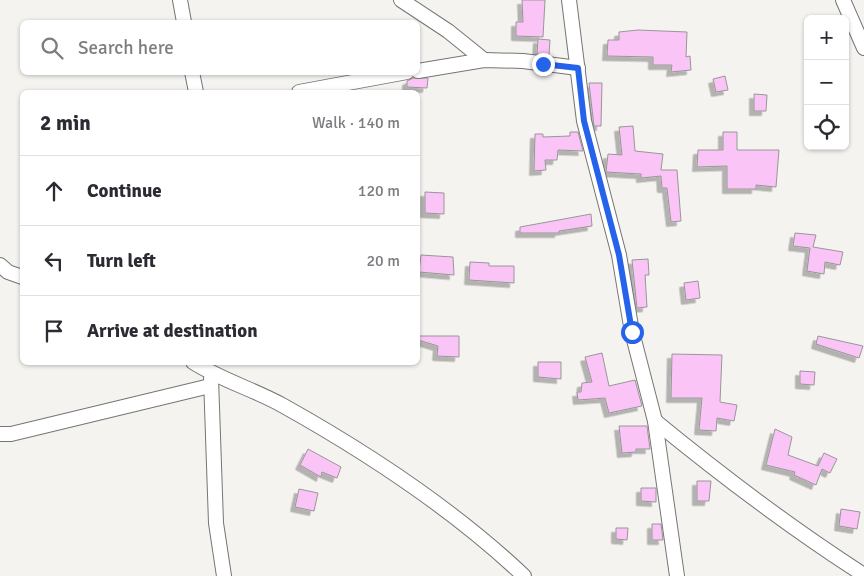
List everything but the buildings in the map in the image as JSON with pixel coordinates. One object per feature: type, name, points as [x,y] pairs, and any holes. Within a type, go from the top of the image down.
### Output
[{"type":"street","points":[[180,0],[184,20]]},
{"type":"street","points":[[401,0],[448,31],[484,60]]},
{"type":"street","points":[[569,0],[584,121],[619,255],[632,332],[655,421],[677,576]]},
{"type":"street","points":[[843,0],[864,48]]},
{"type":"street","points":[[420,71],[484,60],[523,61],[578,68]]},
{"type":"street","points":[[193,75],[196,90]]},
{"type":"street","points":[[310,90],[391,75]]},
{"type":"street","points":[[0,266],[8,272],[20,276]]},
{"type":"street","points":[[197,365],[210,374],[280,404],[374,459],[438,505],[524,576]]},
{"type":"street","points":[[0,434],[11,434],[210,374]]},
{"type":"street","points":[[210,374],[216,523],[224,576]]},
{"type":"street","points":[[655,421],[760,504],[864,575]]},
{"type":"route","points":[[543,64],[578,68],[584,121],[619,255],[632,332]]}]
